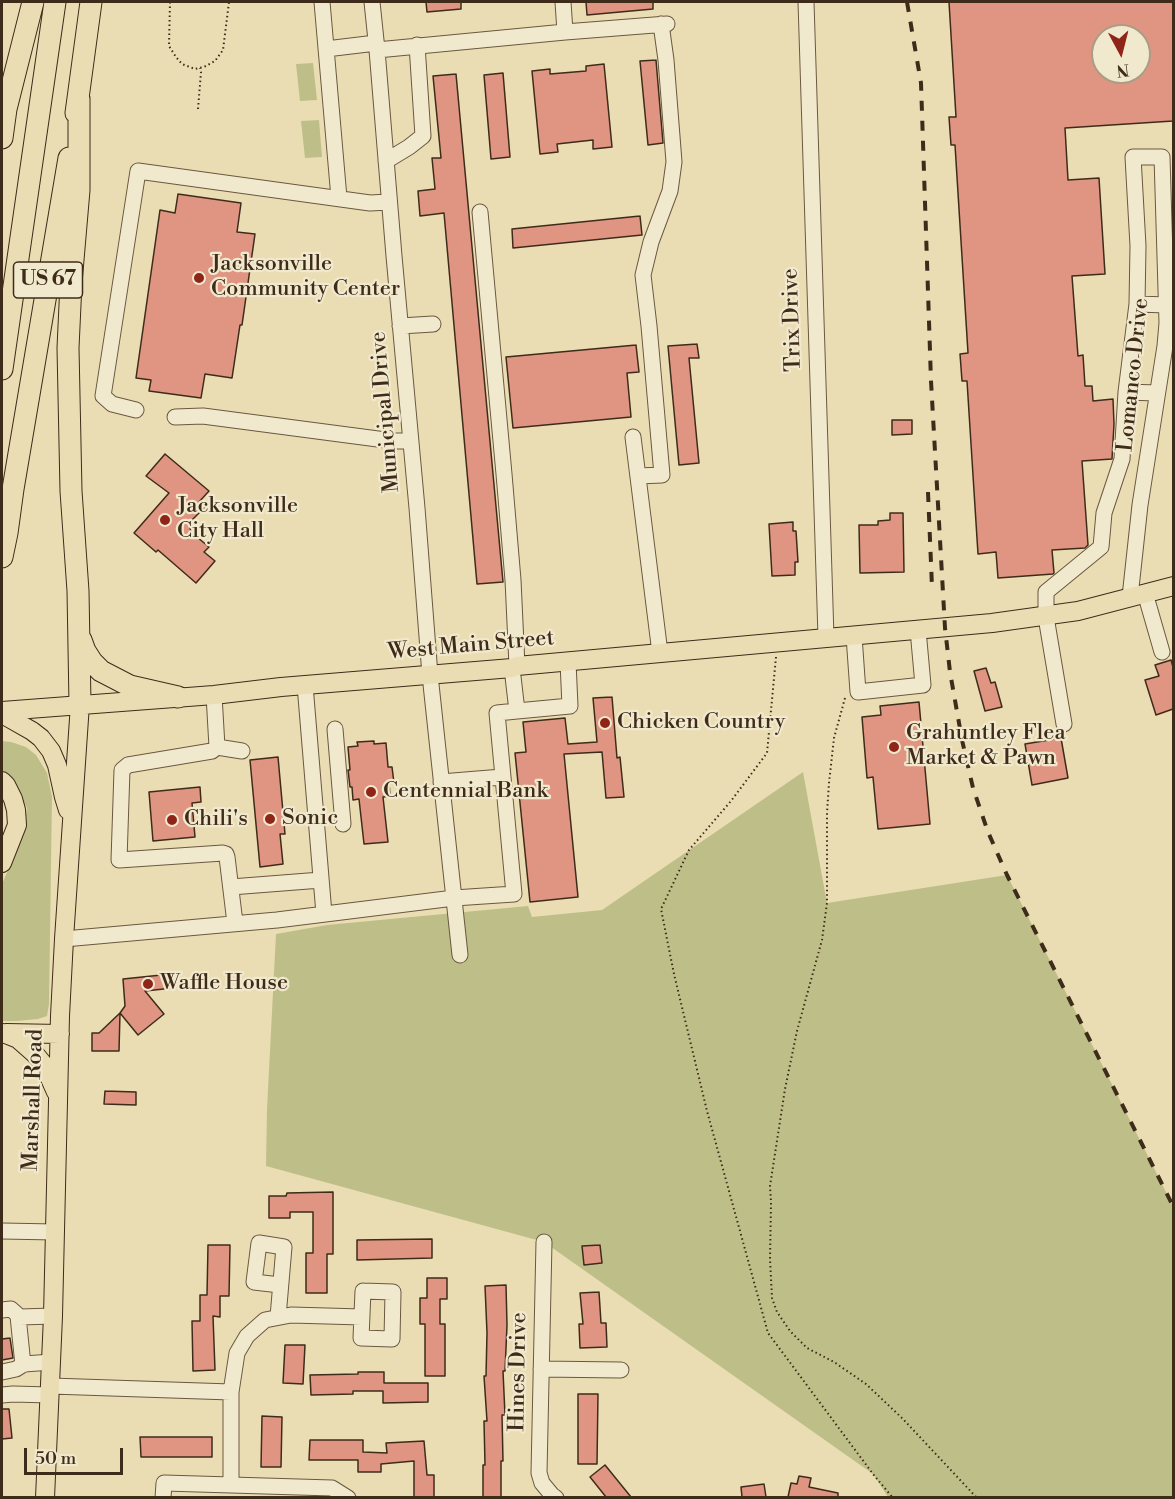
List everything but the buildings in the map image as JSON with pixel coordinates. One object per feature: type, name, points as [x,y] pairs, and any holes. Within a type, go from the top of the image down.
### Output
[{"type":"highway","points":[[2,138],[6,109],[33,2]]},
{"type":"highway","name":"US 67","points":[[2,369],[56,2]]},
{"type":"highway","name":"US 67","points":[[2,557],[79,99],[91,2]]},
{"type":"highway","points":[[79,99],[79,190],[68,348],[71,492],[80,636],[80,705]]},
{"type":"highway","points":[[80,636],[85,651],[101,671],[130,686],[178,697]]},
{"type":"main road","name":"West Main Street","points":[[2,712],[214,695],[945,628],[1046,617],[1173,586]]},
{"type":"main road","name":"Marshall Road","points":[[45,1497],[52,1362],[64,939],[80,705]]},
{"type":"main road","points":[[2,712],[41,738],[51,751],[72,822]]},
{"type":"main road","points":[[2,781],[13,799],[17,825],[2,863]]},
{"type":"main road","points":[[2,1033],[60,1034]]},
{"type":"main road","points":[[2,1033],[18,1039],[35,1054],[44,1065],[58,1095]]},
{"type":"street","points":[[322,2],[339,198]]},
{"type":"street","name":"Municipal Drive","points":[[372,2],[430,675],[460,955]]},
{"type":"street","points":[[563,2],[565,32]]},
{"type":"street","name":"Trix Drive","points":[[806,2],[826,638]]},
{"type":"street","points":[[326,49],[417,45],[664,24],[674,162],[670,191],[651,242],[643,275],[662,474],[638,476]]},
{"type":"street","points":[[386,161],[423,136],[417,45]]},
{"type":"street","name":"Lomanco Drive","points":[[1137,303],[1138,246],[1133,157],[1162,157],[1167,305],[1165,346],[1140,505],[1138,595]]},
{"type":"street","points":[[136,410],[112,404],[103,396],[138,171],[369,202],[389,202]]},
{"type":"street","points":[[480,212],[513,580],[517,711]]},
{"type":"street","points":[[1064,724],[1046,617],[1046,592],[1101,547],[1104,513],[1122,459],[1126,393],[1137,303],[1167,305]]},
{"type":"street","points":[[400,326],[433,324]]},
{"type":"street","points":[[1126,393],[1157,393]]},
{"type":"street","points":[[175,417],[203,416],[393,441],[411,441]]},
{"type":"street","points":[[633,436],[660,653]]},
{"type":"street","points":[[1138,595],[1162,652]]},
{"type":"street","points":[[854,636],[858,692],[923,685],[918,630]]},
{"type":"street","points":[[64,939],[277,920],[454,898],[514,894],[497,713],[570,706],[568,662]]},
{"type":"street","points":[[305,685],[324,914]]},
{"type":"street","points":[[214,695],[217,747]]},
{"type":"street","points":[[335,729],[344,824]]},
{"type":"street","points":[[217,747],[242,751]]},
{"type":"street","points":[[217,747],[212,751],[124,767],[122,770],[119,860],[222,852],[226,854],[235,923]]},
{"type":"street","points":[[441,782],[502,777]]},
{"type":"street","points":[[231,888],[321,880]]},
{"type":"street","points":[[2,1231],[55,1232]]},
{"type":"street","name":"Hines Drive","points":[[544,1242],[539,1473],[542,1483],[556,1497]]},
{"type":"street","points":[[278,1317],[280,1285]]},
{"type":"street","points":[[2,1310],[11,1309],[20,1317],[53,1316]]},
{"type":"street","points":[[231,1485],[231,1392],[237,1353],[247,1336],[265,1320],[278,1317],[291,1315],[362,1317]]},
{"type":"street","points":[[18,1316],[23,1365]]},
{"type":"street","points":[[2,1372],[23,1365],[52,1362]]},
{"type":"street","points":[[542,1369],[621,1370]]},
{"type":"street","points":[[2,1395],[51,1391],[231,1392]]},
{"type":"street","points":[[163,1497],[164,1484],[203,1491],[231,1485],[332,1488],[348,1497]]},
{"type":"path","points":[[170,2],[168,40],[171,50],[182,63],[195,69],[215,62],[223,50],[229,2]]},
{"type":"path","points":[[198,109],[200,68]]},
{"type":"path","points":[[778,642],[767,753],[731,801],[689,850],[661,909],[707,1111],[768,1333],[866,1465],[893,1497]]},
{"type":"path","points":[[845,698],[834,738],[827,813],[827,903],[822,939],[797,1031],[785,1089],[770,1185],[772,1298],[777,1312],[790,1331],[807,1348],[834,1362],[866,1384],[903,1419],[977,1497]]},
{"type":"green space","points":[[313,63],[317,100],[300,101],[296,64]]},
{"type":"green space","points":[[319,120],[322,157],[305,158],[301,121]]},
{"type":"green space","points":[[2,741],[26,747],[36,755],[47,773],[52,797],[49,1004],[47,1016],[17,1021],[2,1021],[2,884],[22,838],[27,808],[9,776],[2,770]]},
{"type":"green space","points":[[803,772],[827,903],[1007,875],[1173,1204],[1173,1497],[888,1497],[873,1474],[544,1242],[266,1166],[276,934],[327,925],[528,906],[532,917],[602,910]]},
{"type":"railway","points":[[907,2],[921,83],[931,381],[945,628],[962,740],[973,788],[988,832],[1007,875],[1174,1208]]},
{"type":"railway","points":[[928,492],[932,587]]},
{"type":"place","name":"Jacksonville Community Center","points":[[199,278]]},
{"type":"place","name":"Jacksonville City Hall","points":[[165,520]]},
{"type":"place","name":"Chicken Country","points":[[605,723]]},
{"type":"place","name":"Grahuntley Flea Market & Pawn","points":[[894,747]]},
{"type":"place","name":"Centennial Bank","points":[[371,792]]},
{"type":"place","name":"Sonic","points":[[270,819]]},
{"type":"place","name":"Chili's","points":[[172,820]]},
{"type":"place","name":"Waffle House","points":[[148,984]]}]
